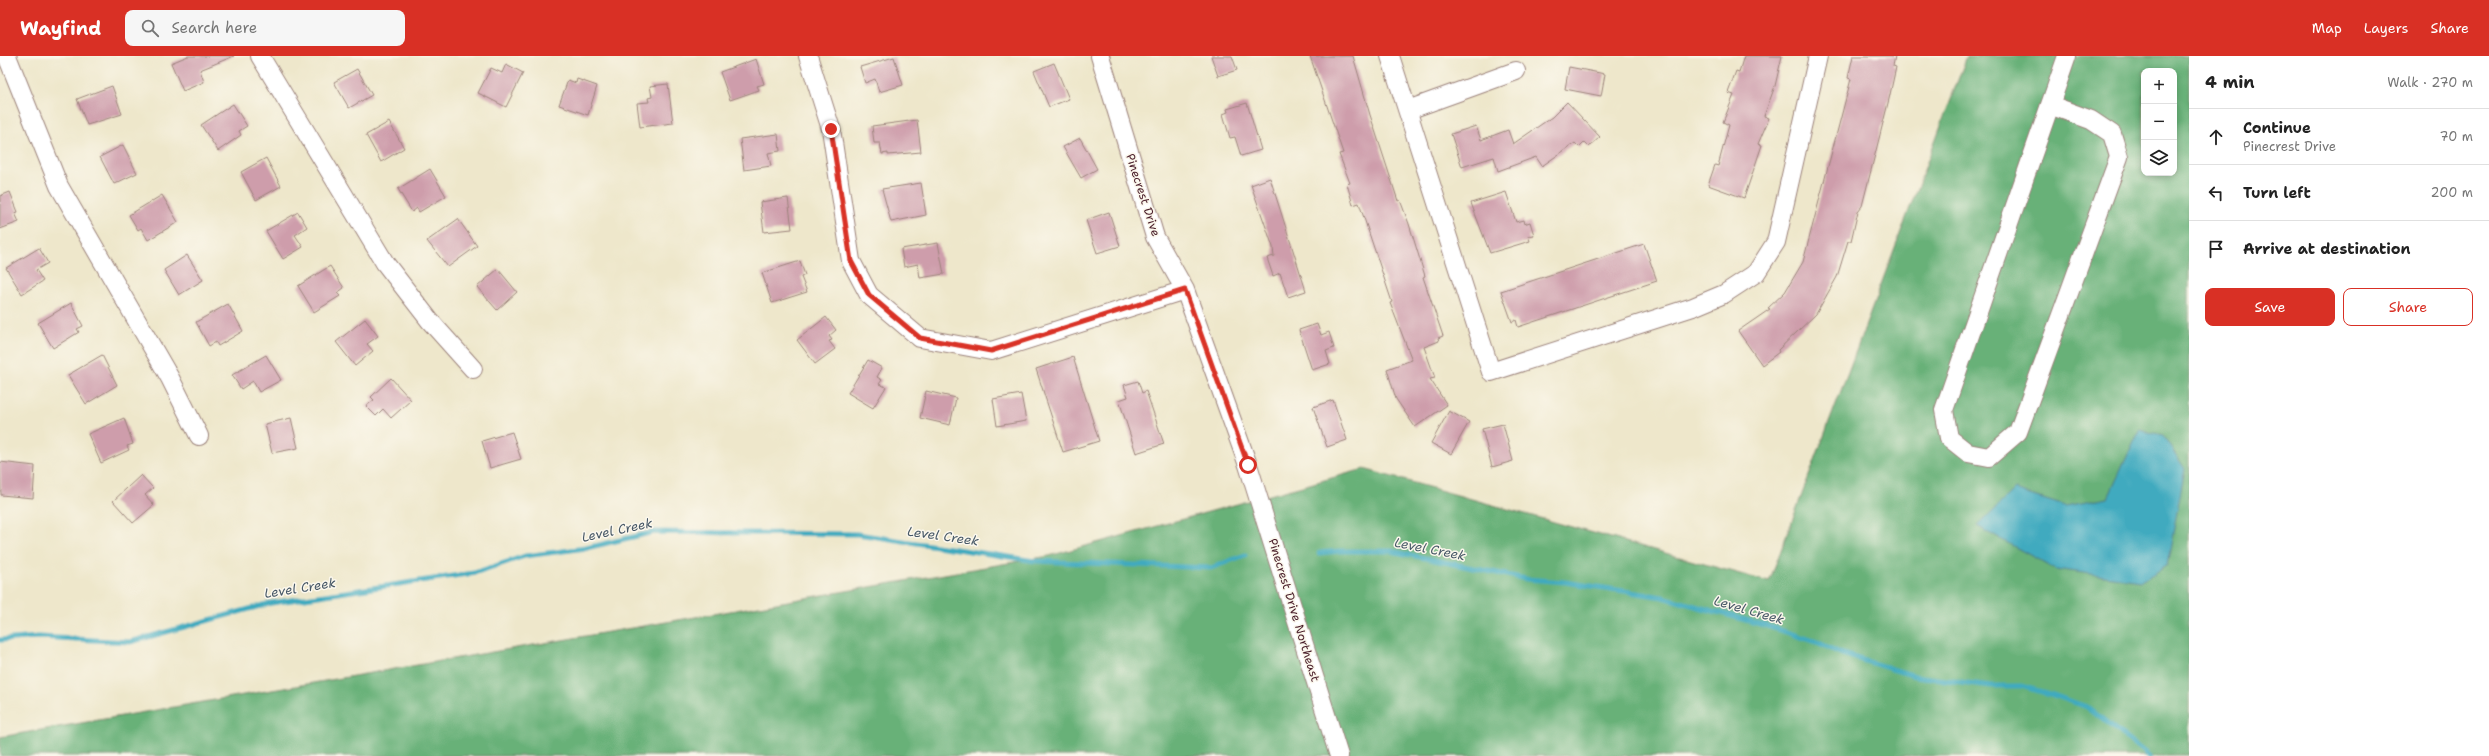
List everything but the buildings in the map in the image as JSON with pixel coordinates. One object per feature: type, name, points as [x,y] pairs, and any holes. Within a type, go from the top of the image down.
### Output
[{"type":"street","points":[[7,56],[59,186],[170,378],[199,436]]},
{"type":"street","points":[[260,56],[385,263],[430,321],[473,370]]},
{"type":"street","points":[[808,56],[831,129],[851,261],[869,295],[920,338],[991,351],[1185,290]]},
{"type":"street","name":"Pinecrest Drive","points":[[1100,56],[1155,237],[1185,290],[1248,465]]},
{"type":"street","points":[[1390,56],[1491,372],[1693,307],[1724,294],[1756,273],[1776,242],[1818,56]]},
{"type":"street","points":[[2050,105],[2091,120],[2112,134],[2119,157],[2018,432],[1989,457],[1968,453],[1949,438],[1944,410],[2067,56]]},
{"type":"street","points":[[1408,110],[1516,71]]},
{"type":"street","name":"Pinecrest Drive Northeast","points":[[1248,465],[1339,756]]},
{"type":"green space","points":[[1967,56],[2189,56],[2189,756],[0,756],[0,737],[1049,556],[1364,469],[1769,582]]},
{"type":"water","points":[[2139,430],[2163,435],[2185,469],[2167,566],[2141,581],[2055,569],[1977,526],[2014,490],[2065,506],[2108,498]]},
{"type":"waterway","name":"Level Creek","points":[[0,640],[39,637],[130,642],[271,603],[474,573],[525,556],[586,548],[654,532],[857,534],[1035,561],[1211,568],[1245,555]]},
{"type":"waterway","name":"Level Creek","points":[[1319,553],[1340,551],[1391,551],[1526,579],[1565,582],[1663,597],[1767,626],[1817,642],[1842,654],[1915,676],[1991,686],[2021,686],[2056,696],[2087,707],[2149,756]]},
{"type":"route","points":[[831,129],[851,261],[869,295],[920,338],[991,351],[1088,319],[1185,290],[1248,465]]}]
